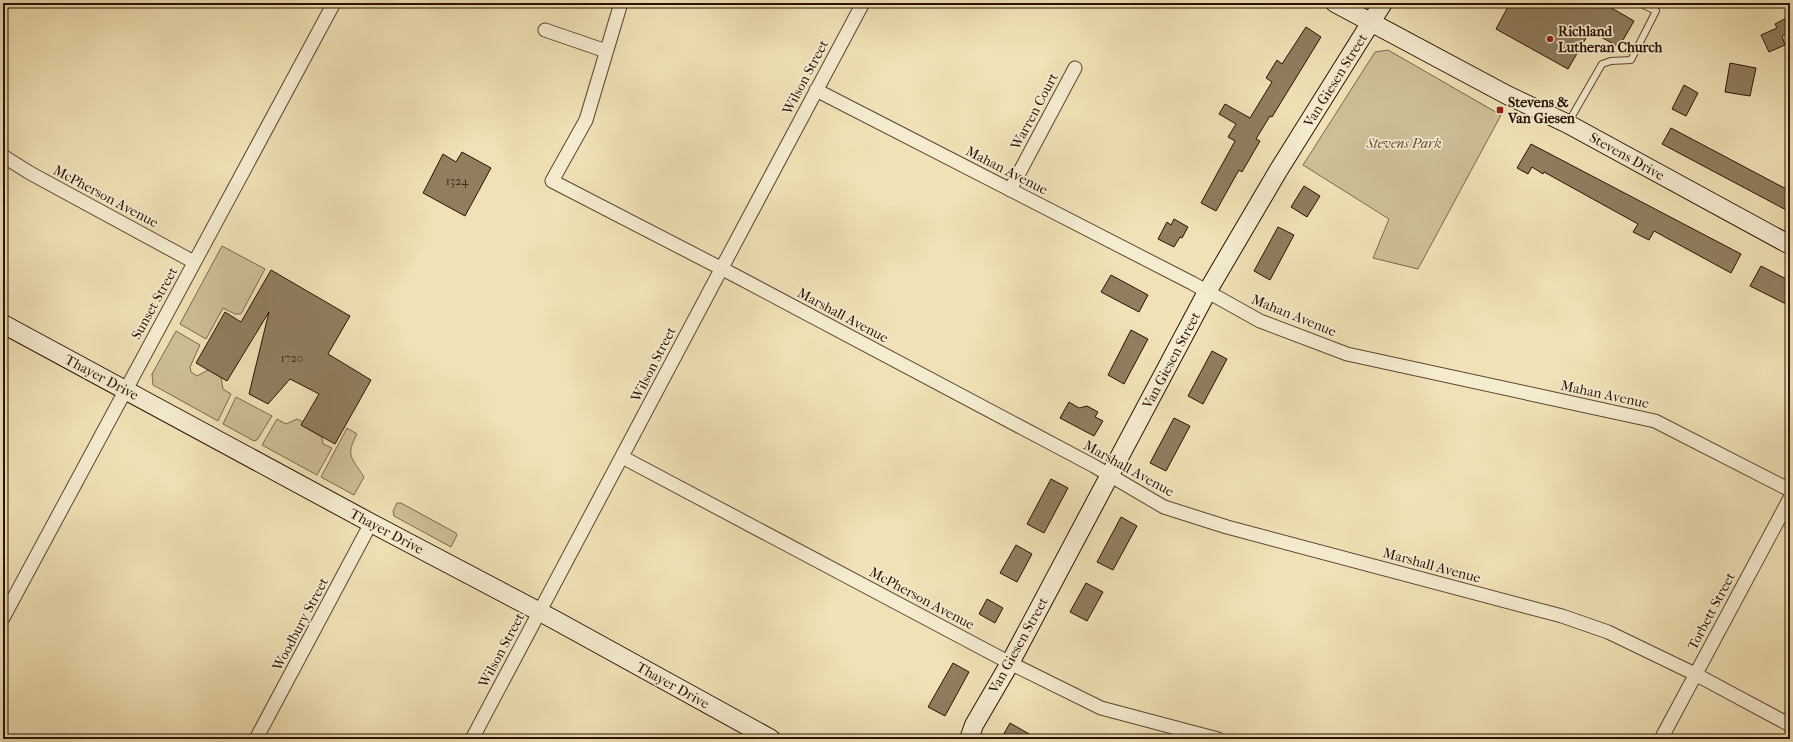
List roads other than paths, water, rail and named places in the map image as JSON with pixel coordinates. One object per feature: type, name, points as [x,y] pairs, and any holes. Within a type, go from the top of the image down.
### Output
[{"type":"main road","name":"Stevens Drive","points":[[1335,3],[1507,94],[1568,124],[1790,245]]},
{"type":"main road","name":"Van Giesen Street","points":[[958,739],[972,732],[1207,292],[1278,171],[1383,3]]},
{"type":"main road","name":"Thayer Drive","points":[[3,324],[540,612],[771,739]]},
{"type":"street","name":"Sunset Street","points":[[3,618],[334,3]]},
{"type":"street","points":[[545,30],[606,51],[621,3]]},
{"type":"street","name":"Wilson Street","points":[[472,739],[622,457],[720,268],[863,3]]},
{"type":"street","name":"Marshall Avenue","points":[[606,51],[586,120],[552,181],[720,268],[1110,475],[1164,507],[1227,527],[1562,616],[1608,632],[1695,674],[1790,725]]},
{"type":"street","name":"Warren Court","points":[[1010,190],[1075,68]]},
{"type":"street","name":"Mahan Avenue","points":[[816,90],[1207,292],[1260,321],[1347,354],[1655,422],[1790,490]]},
{"type":"street","name":"McPherson Avenue","points":[[3,156],[30,173],[194,262]]},
{"type":"street","name":"McPherson Avenue","points":[[622,457],[1010,663],[1101,708],[1218,739]]},
{"type":"street","name":"Torbett Street","points":[[1661,739],[1790,498]]},
{"type":"street","name":"Woodbury Street","points":[[256,739],[372,523]]},
{"type":"lane","points":[[1568,124],[1602,64],[1611,61],[1631,60],[1656,11],[1640,3]]},
{"type":"place","name":"Richland Lutheran Church","points":[[1550,39]]},
{"type":"place","name":"Stevens & Van Giesen","points":[[1500,110]]},
{"type":"park label","name":"Stevens Park","points":[[1404,143]]}]
